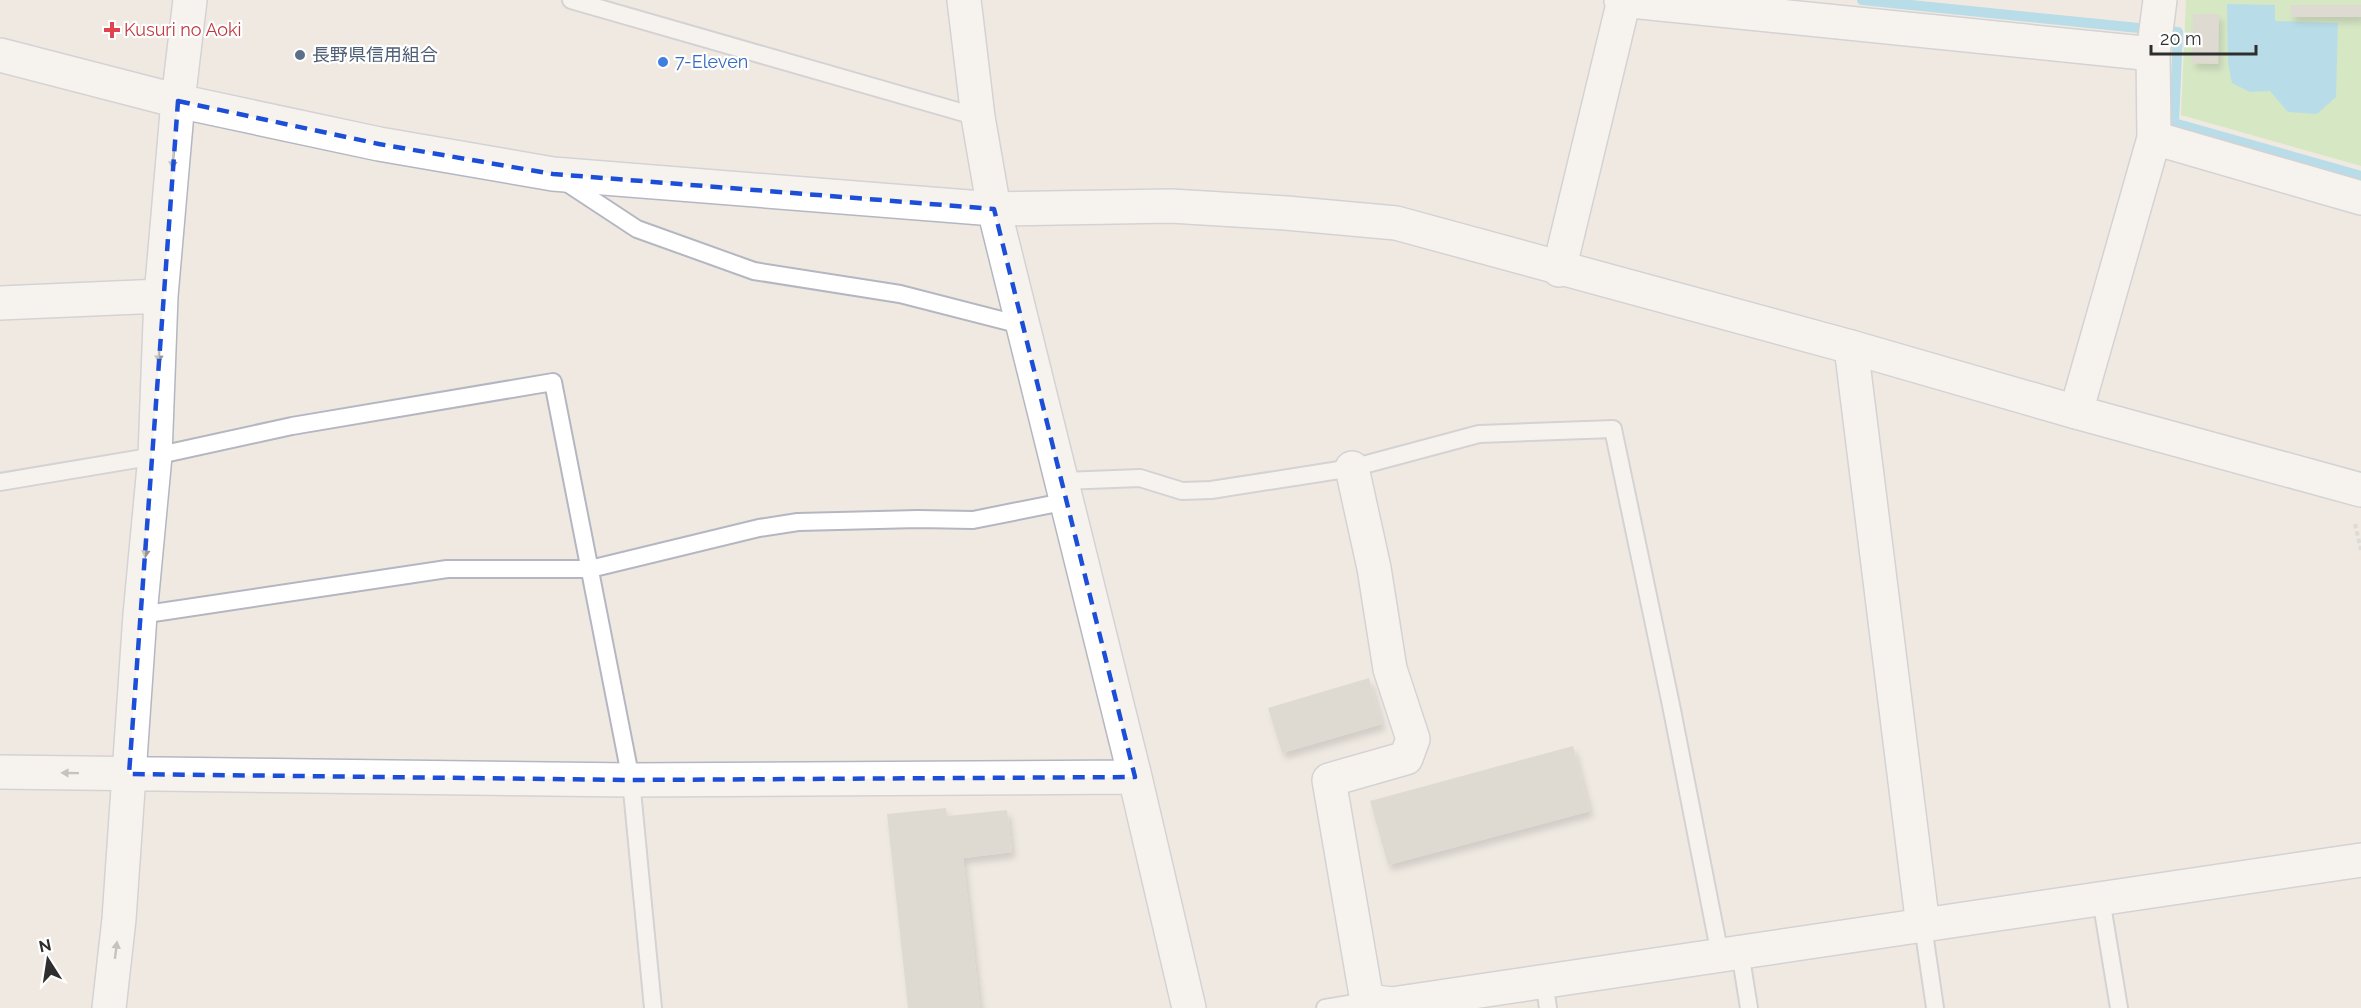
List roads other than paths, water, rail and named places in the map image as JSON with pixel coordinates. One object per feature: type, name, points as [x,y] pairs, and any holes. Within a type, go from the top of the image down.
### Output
[{"type":"street","points":[[109,1008],[119,919],[140,615],[156,456],[161,296],[178,101],[190,0]]},
{"type":"street","points":[[964,0],[978,117],[994,209],[1025,326],[1189,1008]]},
{"type":"street","points":[[1559,270],[1623,0],[2153,54]]},
{"type":"street","points":[[2076,412],[2154,138],[2153,54],[2160,0]]},
{"type":"street","points":[[0,55],[178,101],[379,144],[553,174],[994,209],[1172,206],[1396,223],[1559,270],[1851,347],[2076,412],[2359,502]]},
{"type":"street","points":[[2154,138],[2361,198]]},
{"type":"street","points":[[0,303],[161,296]]},
{"type":"street","points":[[1851,347],[1923,926]]},
{"type":"street","points":[[1352,468],[1374,568],[1390,669],[1413,739],[1406,758],[1329,780],[1367,1001],[1392,1004],[1546,994],[1730,953],[2361,860]]},
{"type":"street","points":[[0,772],[631,780],[1135,777]]},
{"type":"lane","points":[[571,0],[978,117]]},
{"type":"lane","points":[[553,174],[637,228],[754,271],[900,294],[1025,326]]},
{"type":"lane","points":[[0,482],[156,456],[292,426],[553,382],[631,780],[653,1008]]},
{"type":"lane","points":[[140,615],[447,569],[590,570],[759,528],[798,522],[973,520],[1065,491],[1140,478],[1182,491],[1211,490],[1352,468],[1479,434],[1613,429],[1671,705],[1730,953],[1749,1008]]},
{"type":"lane","points":[[2101,898],[2119,1008]]},
{"type":"lane","points":[[1923,926],[1935,1008]]},
{"type":"lane","points":[[1325,1008],[1367,1001]]},
{"type":"water","points":[[2227,4],[2275,5],[2275,21],[2338,23],[2336,97],[2317,114],[2288,112],[2270,91],[2250,92],[2232,83],[2228,63]]},
{"type":"waterway","points":[[1862,0],[2178,32],[2174,123],[2361,176]]},
{"type":"place","name":"Kusuri no Aoki","points":[[112,30]]},
{"type":"place","name":"長野県信用組合","points":[[300,55]]},
{"type":"place","name":"7-Eleven","points":[[663,62]]}]
